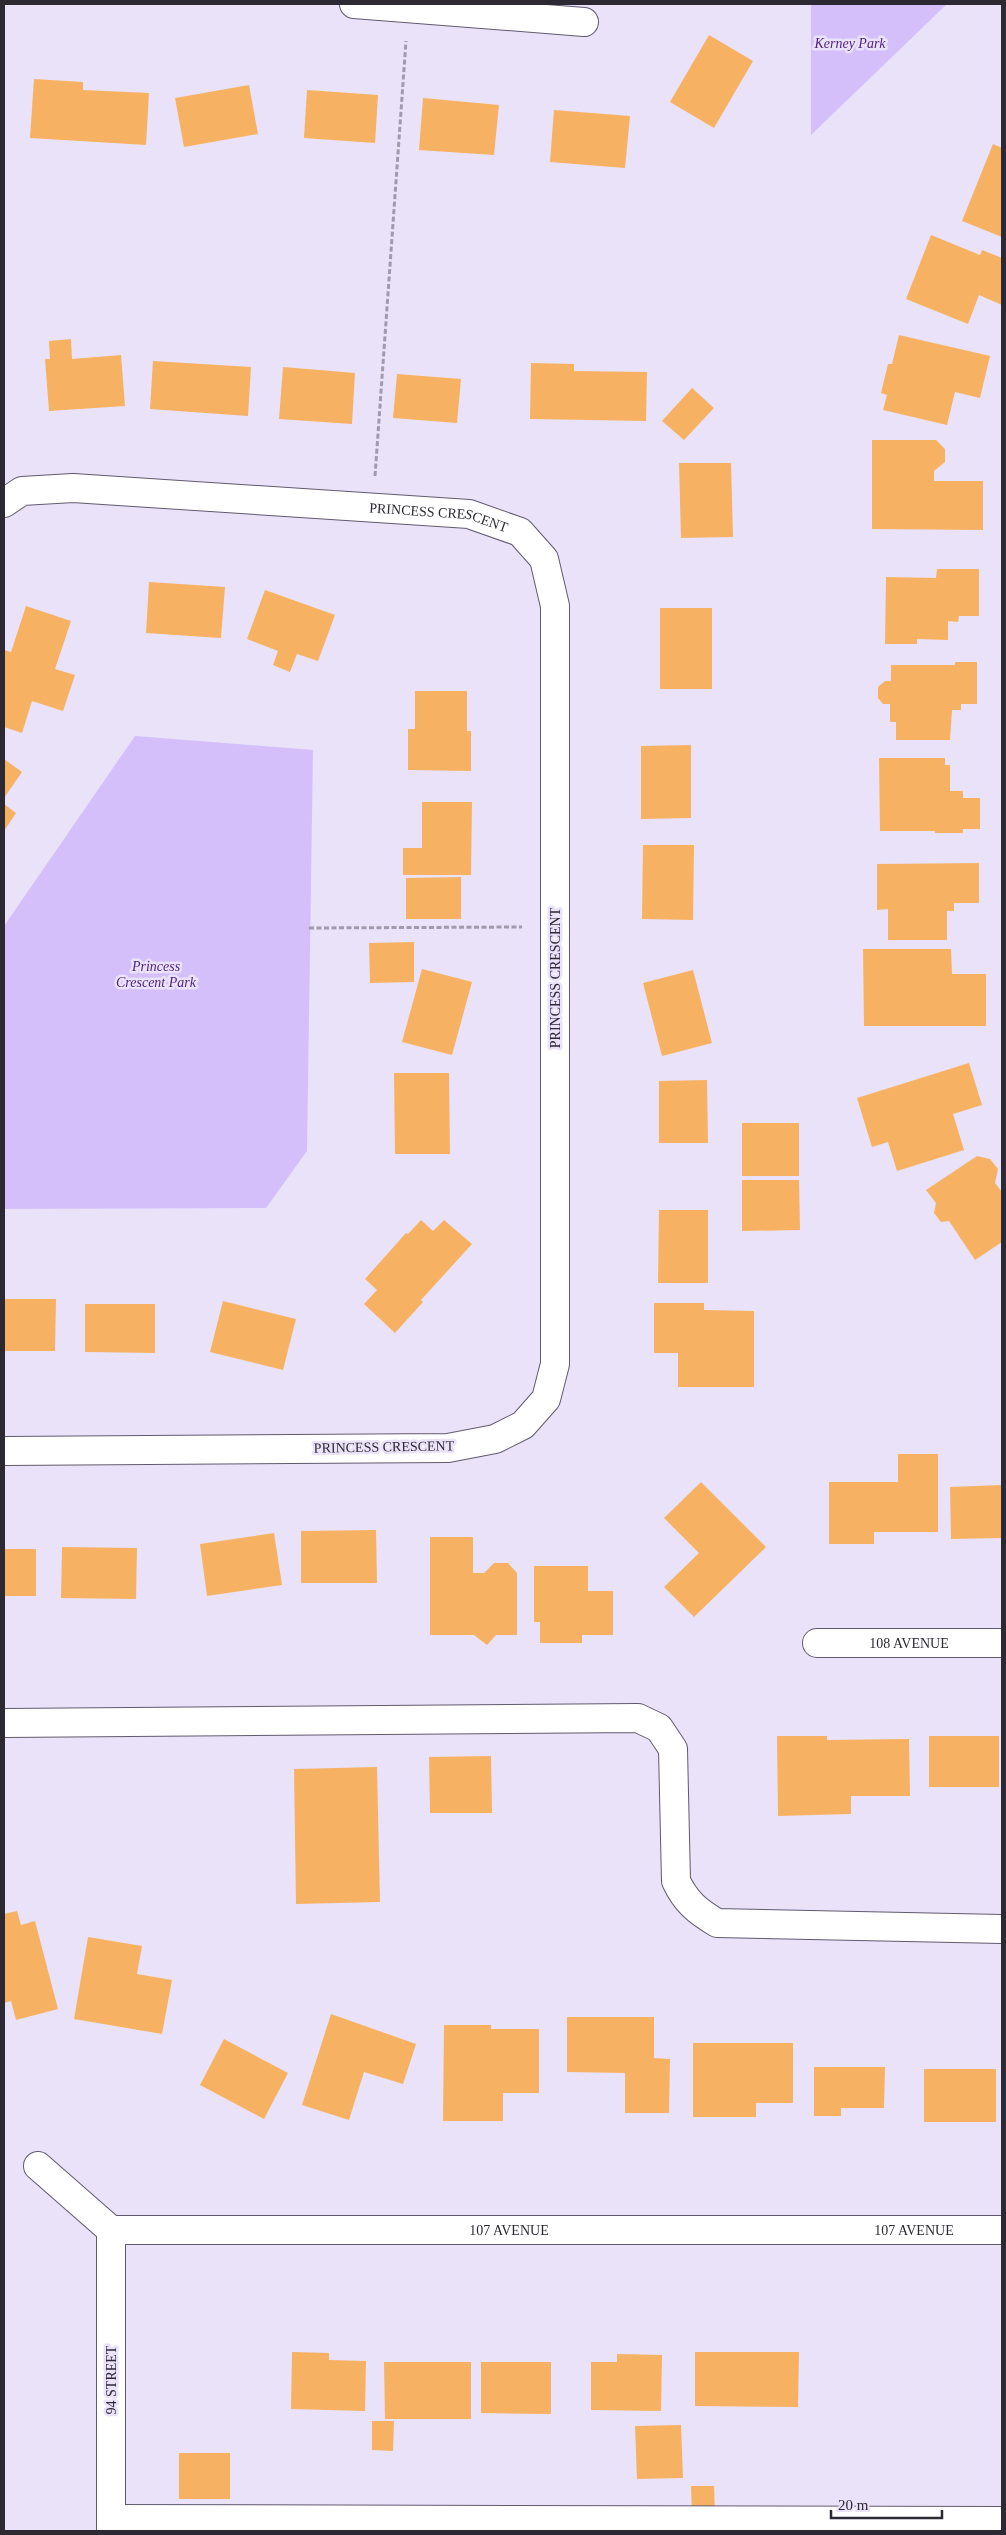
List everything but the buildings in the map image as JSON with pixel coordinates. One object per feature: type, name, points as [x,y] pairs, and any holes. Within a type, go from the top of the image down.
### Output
[{"type":"street","points":[[354,4],[584,22]]},
{"type":"street","name":"PRINCESS CRESCENT","points":[[4,503],[22,491],[74,488],[468,514],[520,532],[544,560],[555,606],[556,927],[556,1364],[546,1399],[523,1425],[495,1439],[448,1448],[4,1451]]},
{"type":"street","name":"108 AVENUE","points":[[817,1643],[1002,1643]]},
{"type":"street","points":[[4,1723],[638,1718],[659,1728],[673,1749],[676,1881],[683,1897],[696,1910],[716,1923],[1002,1929]]},
{"type":"street","points":[[38,2166],[112,2230]]},
{"type":"street","name":"107 AVENUE","points":[[112,2230],[1002,2230]]},
{"type":"street","name":"94 STREET","points":[[111,2525],[112,2230]]},
{"type":"street","points":[[111,2525],[1002,2521]]},
{"type":"path","points":[[373,508],[408,8]]},
{"type":"path","points":[[309,928],[556,927]]},
{"type":"green space","name":"Kerney Park","points":[[811,4],[947,4],[811,135]]},
{"type":"green space","name":"Princess Crescent Park","points":[[135,736],[313,750],[307,1151],[266,1208],[4,1209],[4,926]]}]
